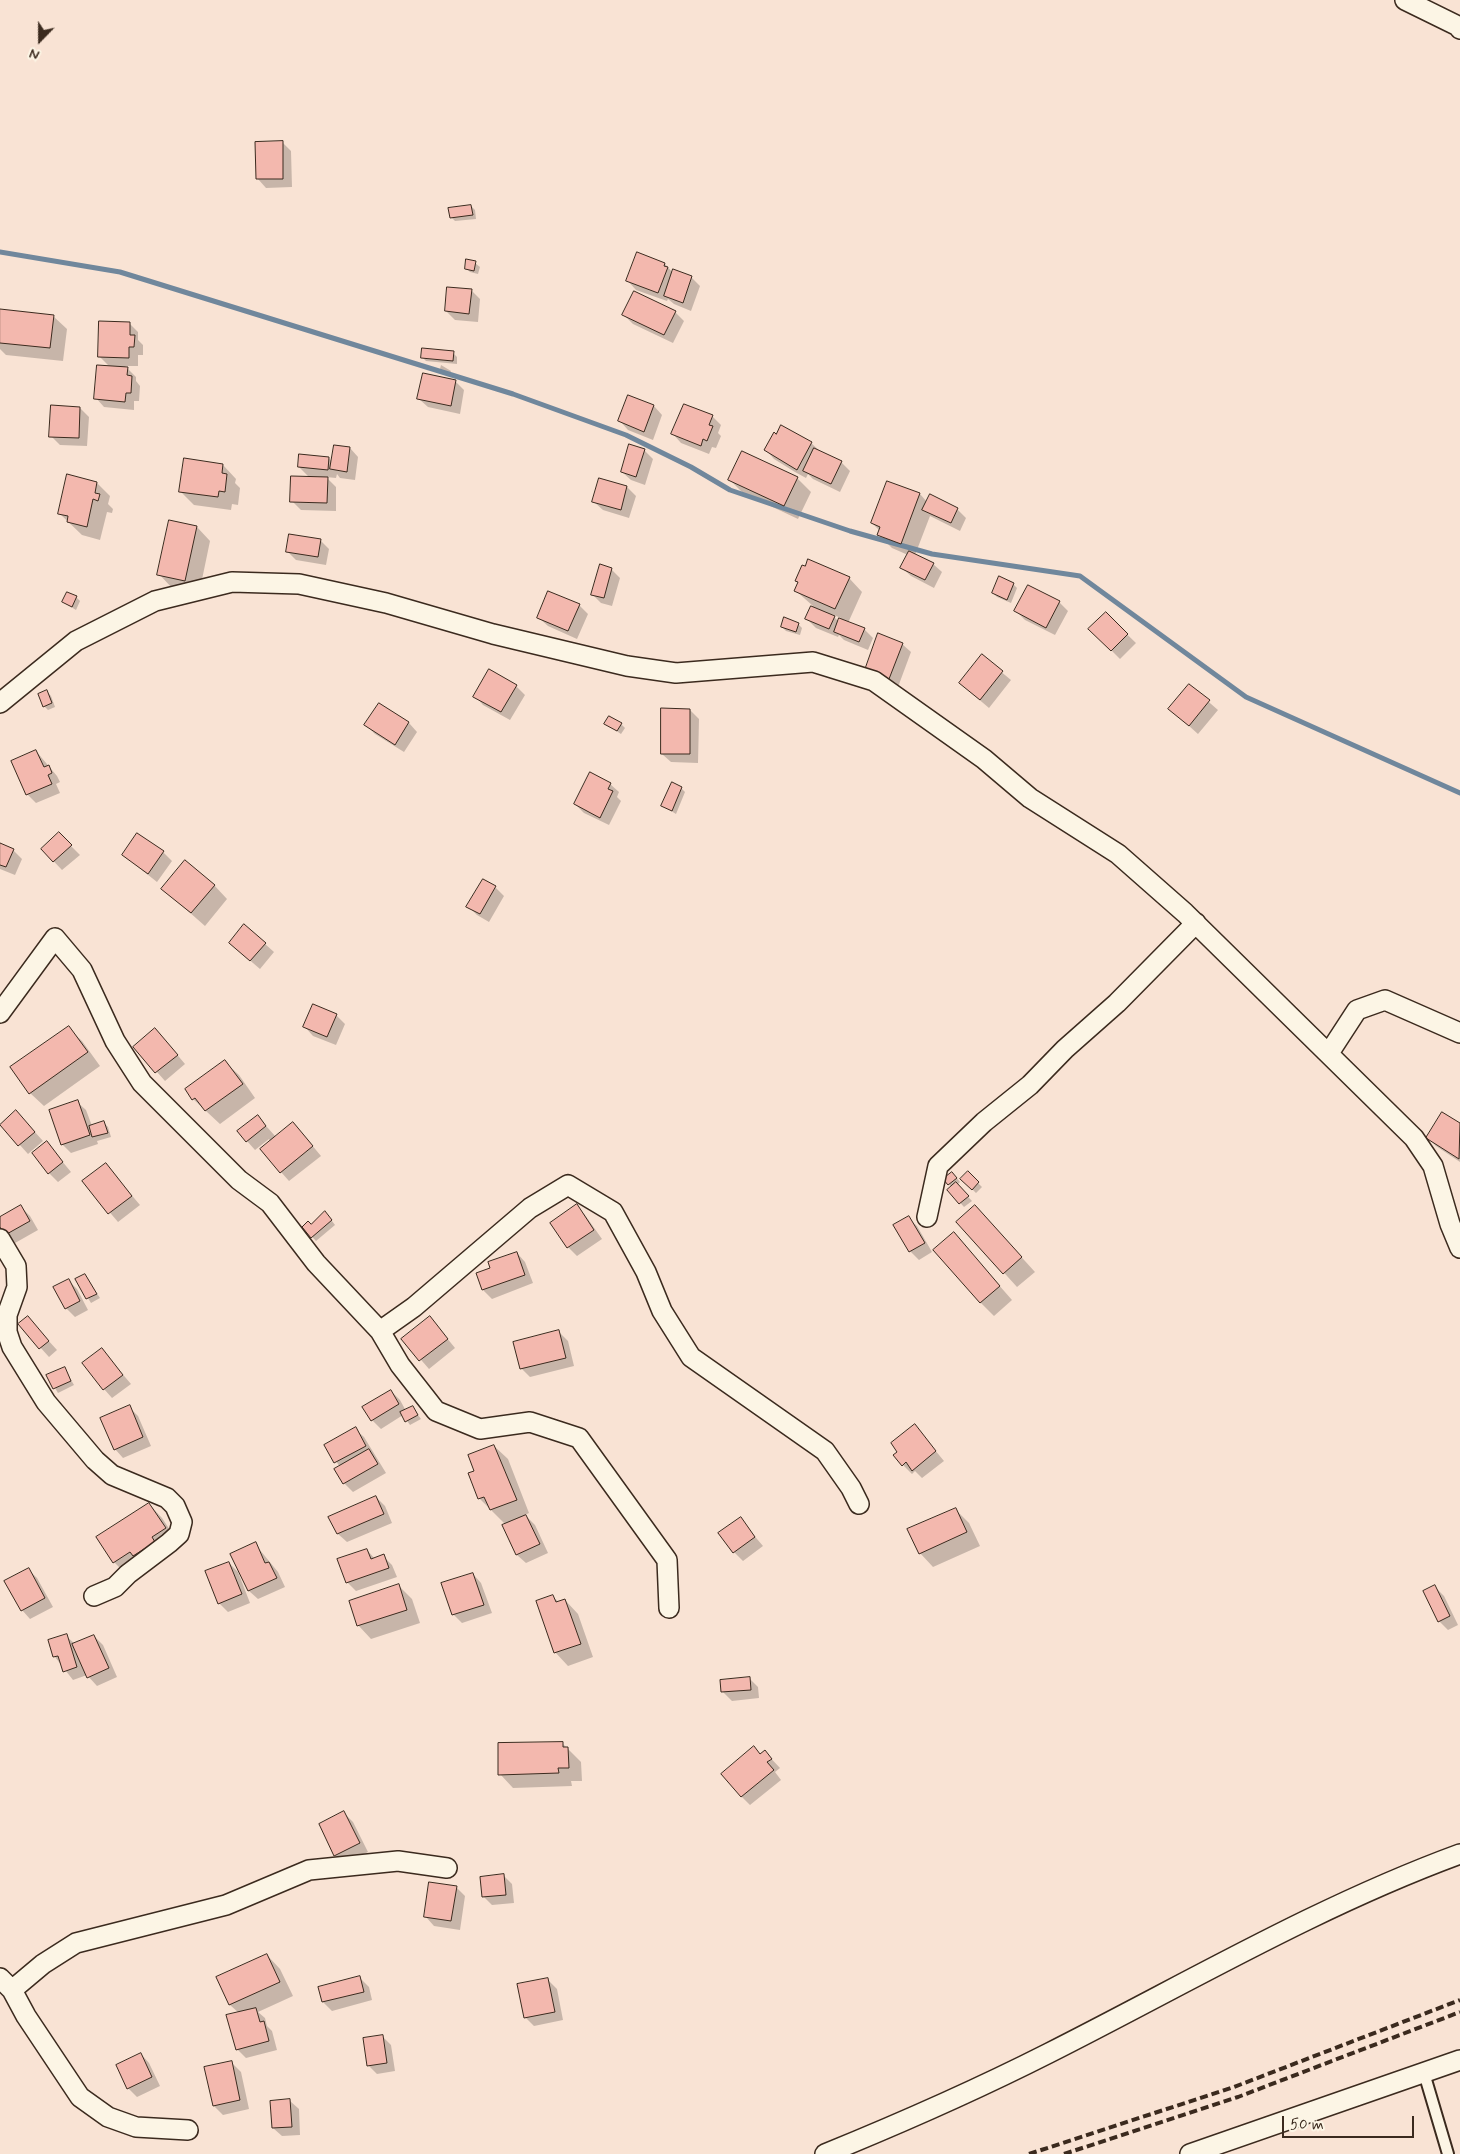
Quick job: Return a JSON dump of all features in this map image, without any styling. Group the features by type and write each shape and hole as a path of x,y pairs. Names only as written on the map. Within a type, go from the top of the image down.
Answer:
{"street":[{"path":"1405,0 1458,26 1460,29"},
{"path":"0,703 76,641 155,601 232,582 299,584 386,603 494,634 618,663 676,673 813,662 874,681 984,759 1030,798 1118,854 1196,923 1414,1138 1433,1166 1450,1224 1460,1248"},
{"path":"927,1217 938,1166 984,1122 1030,1085 1065,1049 1117,1003 1196,923"},
{"path":"0,1013 55,938 82,970 115,1041 142,1083 239,1180 270,1203 316,1263 380,1331 400,1366 436,1411 480,1429 530,1422 579,1438 667,1560 669,1608"},
{"path":"1329,1053 1357,1010 1385,1000 1460,1033"},
{"path":"380,1331 414,1307 530,1208 568,1185 613,1212 646,1272 662,1311 691,1357 825,1451 852,1488 859,1504"},
{"path":"0,1239 16,1266 17,1287 7,1314 7,1332 12,1347 46,1402 95,1460 112,1476 167,1498 175,1506 182,1522 179,1534 169,1543 128,1574 115,1587 94,1596"},
{"path":"825,2154 949,2101 1048,2054 1176,1986 1330,1910 1412,1872 1460,1854"},
{"path":"188,2130 136,2127 108,2117 80,2097 6,1984 76,1943 226,1905 309,1870 398,1861 447,1868"},
{"path":"1190,2154 1460,2060"}],"lane":[{"path":"1424,2073 1448,2154"}],"building":[{"path":"283,141 283,179 256,179 255,142"},
{"path":"471,205 473,215 450,218 448,208"},
{"path":"637,252 665,263 664,266 668,267 658,293 626,281"},
{"path":"466,259 476,261 474,271 465,269"},
{"path":"673,269 692,276 683,303 664,296"},
{"path":"447,287 472,289 469,314 445,311"},
{"path":"634,291 676,311 664,335 622,315"},
{"path":"0,309 54,315 50,348 0,343"},
{"path":"99,321 130,322 130,335 135,335 134,347 129,347 129,358 98,357"},
{"path":"422,348 454,351 453,361 421,358"},
{"path":"97,365 128,367 127,375 132,376 131,393 126,393 125,402 94,399"},
{"path":"423,373 456,380 451,406 417,399"},
{"path":"628,395 654,405 644,432 618,421"},
{"path":"684,404 713,415 709,425 713,426 707,441 703,439 701,446 671,434"},
{"path":"51,405 80,407 79,438 49,437"},
{"path":"781,425 812,442 797,470 764,450 774,432 776,434"},
{"path":"629,444 645,449 636,477 621,472"},
{"path":"334,445 350,447 347,472 330,469"},
{"path":"814,448 842,461 831,484 803,471"},
{"path":"742,451 798,477 784,506 728,480"},
{"path":"299,454 329,457 328,470 298,467"},
{"path":"184,458 223,464 222,473 227,474 225,492 219,491 218,497 179,492"},
{"path":"67,474 97,482 95,493 100,494 98,501 93,499 87,527 67,522 68,516 58,514"},
{"path":"291,476 328,477 327,503 290,502"},
{"path":"599,478 627,486 621,510 592,502"},
{"path":"887,481 920,493 901,544 877,535 880,527 871,523"},
{"path":"930,494 958,508 951,523 922,510"},
{"path":"169,520 197,526 185,581 157,575"},
{"path":"289,534 321,539 318,557 286,552"},
{"path":"909,551 934,563 925,580 900,568"},
{"path":"808,559 850,577 835,609 794,591 798,582 795,581 802,565 805,566"},
{"path":"600,564 612,568 604,598 591,595"},
{"path":"999,576 1014,583 1007,600 992,593"},
{"path":"1028,585 1060,601 1046,628 1014,611"},
{"path":"548,591 580,604 568,631 537,618"},
{"path":"67,592 77,596 72,607 62,602"},
{"path":"811,606 835,616 829,629 805,619"},
{"path":"1106,612 1128,634 1111,651 1088,629"},
{"path":"784,617 799,623 796,632 781,627"},
{"path":"839,618 865,628 859,642 834,632"},
{"path":"878,633 903,643 889,679 865,670"},
{"path":"982,654 1003,671 980,700 959,683"},
{"path":"489,669 517,685 501,712 473,697"},
{"path":"1189,684 1210,700 1189,726 1168,709"},
{"path":"47,690 52,703 43,707 38,694"},
{"path":"379,703 409,722 395,745 364,725"},
{"path":"661,708 690,709 690,754 661,754"},
{"path":"609,716 622,723 617,731 604,724"},
{"path":"36,750 44,767 49,765 52,773 48,775 52,784 26,795 11,761"},
{"path":"590,772 611,783 608,789 613,791 600,818 574,804"},
{"path":"672,782 682,787 672,811 661,806"},
{"path":"59,832 72,845 53,862 41,849"},
{"path":"137,833 164,851 148,874 122,855"},
{"path":"0,843 14,849 6,867 0,865"},
{"path":"185,860 215,885 191,913 161,889"},
{"path":"483,879 496,886 480,914 466,907"},
{"path":"244,924 266,943 250,961 229,943"},
{"path":"313,1004 337,1014 327,1037 303,1027"},
{"path":"69,1026 88,1052 29,1094 10,1067"},
{"path":"155,1028 178,1055 155,1073 133,1047"},
{"path":"225,1060 243,1084 205,1111 195,1098 192,1100 185,1089"},
{"path":"78,1100 90,1135 61,1145 49,1110"},
{"path":"16,1110 35,1132 18,1146 0,1125"},
{"path":"1442,1112 1460,1123 1459,1159 1426,1138"},
{"path":"258,1115 266,1126 246,1142 237,1131"},
{"path":"104,1121 108,1133 92,1137 89,1126"},
{"path":"293,1122 313,1146 280,1173 260,1149"},
{"path":"47,1141 63,1162 48,1174 32,1153"},
{"path":"106,1163 132,1196 108,1214 82,1181"},
{"path":"968,1171 979,1182 972,1190 960,1179"},
{"path":"952,1172 957,1178 948,1185 943,1179"},
{"path":"956,1182 969,1196 959,1204 947,1190"},
{"path":"577,1204 594,1230 567,1248 550,1223"},
{"path":"21,1205 30,1221 5,1235 0,1227 0,1217"},
{"path":"975,1205 1022,1257 1003,1274 956,1222"},
{"path":"325,1211 332,1220 311,1238 302,1227 308,1221 311,1224"},
{"path":"909,1216 925,1243 909,1252 893,1225"},
{"path":"954,1232 1000,1286 980,1303 933,1250"},
{"path":"517,1252 525,1275 482,1290 476,1273 490,1268 488,1262"},
{"path":"85,1274 97,1294 86,1299 75,1279"},
{"path":"69,1279 80,1301 65,1309 53,1287"},
{"path":"28,1316 49,1341 39,1349 18,1324"},
{"path":"430,1316 448,1339 419,1361 401,1339"},
{"path":"559,1330 566,1358 520,1369 513,1342"},
{"path":"102,1348 123,1375 103,1390 82,1363"},
{"path":"65,1367 71,1381 53,1389 46,1375"},
{"path":"391,1390 399,1404 371,1421 362,1407"},
{"path":"130,1405 143,1437 114,1450 100,1418"},
{"path":"413,1406 418,1415 405,1422 400,1412"},
{"path":"915,1424 936,1451 912,1471 906,1462 902,1466 893,1455 897,1452 891,1443"},
{"path":"356,1427 366,1446 334,1463 324,1445"},
{"path":"494,1445 517,1500 490,1510 484,1497 478,1499 468,1473 474,1471 468,1455"},
{"path":"369,1449 378,1464 343,1484 334,1469"},
{"path":"376,1496 384,1514 337,1534 328,1517"},
{"path":"149,1503 166,1528 152,1537 155,1542 133,1556 130,1552 113,1563 96,1537"},
{"path":"956,1508 967,1532 919,1554 907,1529"},
{"path":"526,1515 540,1544 516,1555 502,1525"},
{"path":"741,1517 755,1537 733,1553 718,1533"},
{"path":"256,1542 265,1563 269,1562 277,1578 248,1591 230,1554"},
{"path":"367,1549 371,1559 384,1554 389,1568 346,1583 337,1559"},
{"path":"229,1562 242,1594 218,1604 205,1571"},
{"path":"29,1568 45,1598 21,1611 4,1581"},
{"path":"473,1573 484,1605 452,1615 441,1583"},
{"path":"399,1584 407,1610 357,1626 349,1601"},
{"path":"1435,1585 1450,1616 1438,1622 1423,1591"},
{"path":"553,1595 556,1602 565,1599 581,1644 554,1653 536,1601"},
{"path":"67,1634 77,1667 63,1672 58,1656 53,1657 48,1640"},
{"path":"94,1635 109,1668 87,1678 72,1644"},
{"path":"750,1677 751,1690 721,1692 720,1680"},
{"path":"563,1742 563,1747 568,1747 569,1768 558,1768 559,1773 498,1775 498,1743"},
{"path":"754,1746 760,1754 765,1750 772,1759 767,1762 774,1770 741,1797 721,1774"},
{"path":"344,1811 360,1843 334,1856 319,1824"},
{"path":"504,1874 506,1895 482,1897 480,1877"},
{"path":"429,1882 457,1886 451,1921 424,1917"},
{"path":"267,1954 280,1982 229,2005 216,1977"},
{"path":"360,1976 364,1992 322,2002 318,1987"},
{"path":"548,1978 555,2012 524,2018 517,1984"},
{"path":"256,2008 260,2022 264,2021 269,2041 236,2050 226,2015"},
{"path":"383,2035 387,2063 367,2066 363,2038"},
{"path":"141,2053 152,2077 127,2089 116,2065"},
{"path":"232,2061 240,2100 213,2106 204,2067"},
{"path":"290,2099 292,2127 272,2128 270,2101"}],"waterway":[{"path":"0,252 120,272 513,394 626,435 691,467 730,490 850,531 932,554 1080,576 1246,697 1460,793"}],"railway":[{"path":"1029,2154 1234,2087 1460,2000"},
{"path":"1064,2154 1238,2097 1460,2012"}]}
